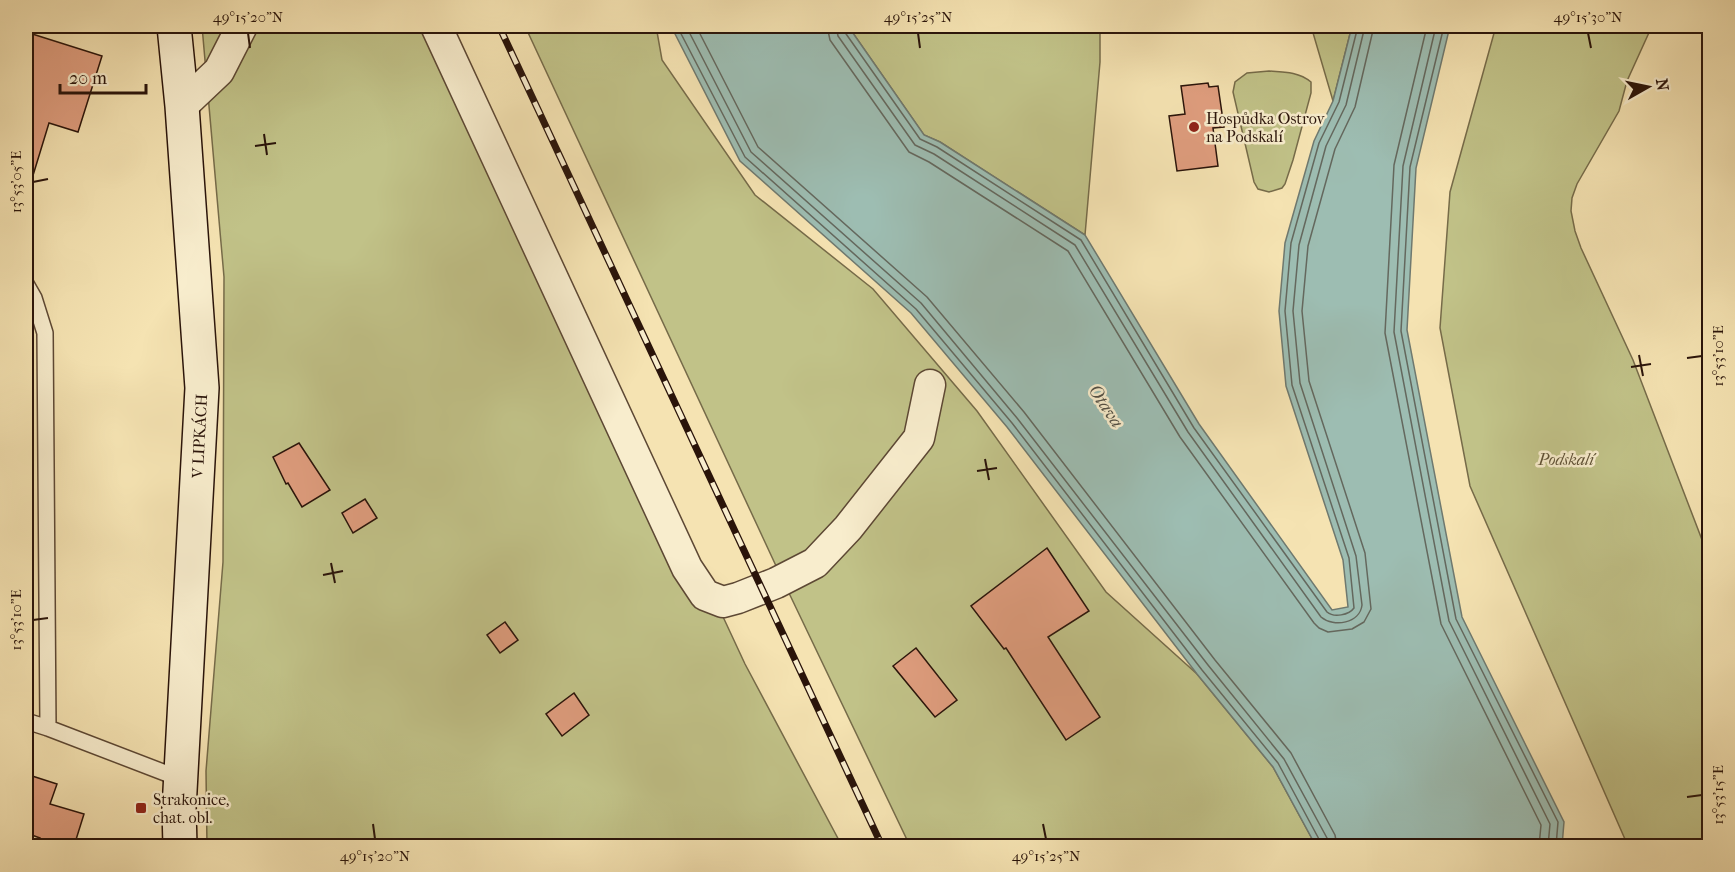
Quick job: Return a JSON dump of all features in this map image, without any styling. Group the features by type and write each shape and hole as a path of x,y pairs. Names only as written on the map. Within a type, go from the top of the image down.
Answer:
{"street":[{"name":"V LIPKÁCH","path":"174,26 182,105 202,388 181,779 180,846"},
{"path":"182,105 219,71 242,26"},
{"path":"436,26 687,568 705,596 723,602 738,598 776,583 815,563 849,528 919,438 930,384"}],"lane":[{"path":"26,284 34,298 45,333 48,728"},
{"path":"26,721 181,779"}],"green space":[{"path":"202,26 448,26 745,664 842,846 207,846 206,771 223,562 224,277"},
{"path":"525,26 656,26 662,60 755,195 873,289 977,411 1106,592 1197,674 1273,767 1316,846 910,846 777,568"},
{"path":"848,26 1100,26 1100,62 1085,235 940,142 924,135"},
{"path":"1311,26 1352,26 1333,101"},
{"name":"Podskalí","path":"1496,26 1652,26 1627,81 1619,111 1577,184 1572,198 1571,211 1581,248 1633,360 1709,558 1709,846 1628,846 1470,486 1440,328 1450,192"},
{"path":"1269,71 1302,76 1311,82 1311,93 1285,184 1282,188 1269,192 1258,189 1254,182 1233,92 1235,82 1247,73"}],"water":[{"name":"Otava","path":"671,26 848,26 924,135 940,142 1085,235 1199,424 1332,610 1348,607 1343,560 1286,386 1279,311 1285,243 1314,141 1333,101 1352,26 1450,26 1416,168 1407,330 1462,617 1564,822 1562,846 1316,846 1273,767 1197,674 1007,427 911,313 740,161"}],"building":[{"path":"26,32 102,56 78,132 49,123 31,182 26,182"},
{"name":"Hospůdka Ostrov na Podskalí","path":"1208,83 1209,87 1218,86 1224,127 1213,128 1218,166 1177,171 1169,116 1185,114 1181,86"},
{"path":"299,443 330,490 302,507 288,483 286,484 273,457"},
{"path":"365,499 377,518 353,533 342,513"},
{"path":"1047,548 1089,611 1048,637 1100,717 1066,740 1006,648 1004,649 971,606"},
{"path":"505,622 518,640 500,653 487,635"},
{"path":"916,648 957,700 935,717 893,666"},
{"path":"574,693 589,715 562,736 546,714"},
{"path":"26,774 57,784 50,804 84,814 74,846 37,846 40,838 26,833"}],"railway":[{"path":"499,26 882,846"}],"place":[{"name":"Hospůdka Ostrov na Podskalí","path":"1194,127"},
{"name":"Strakonice, chat. obl.","path":"141,808"}]}
